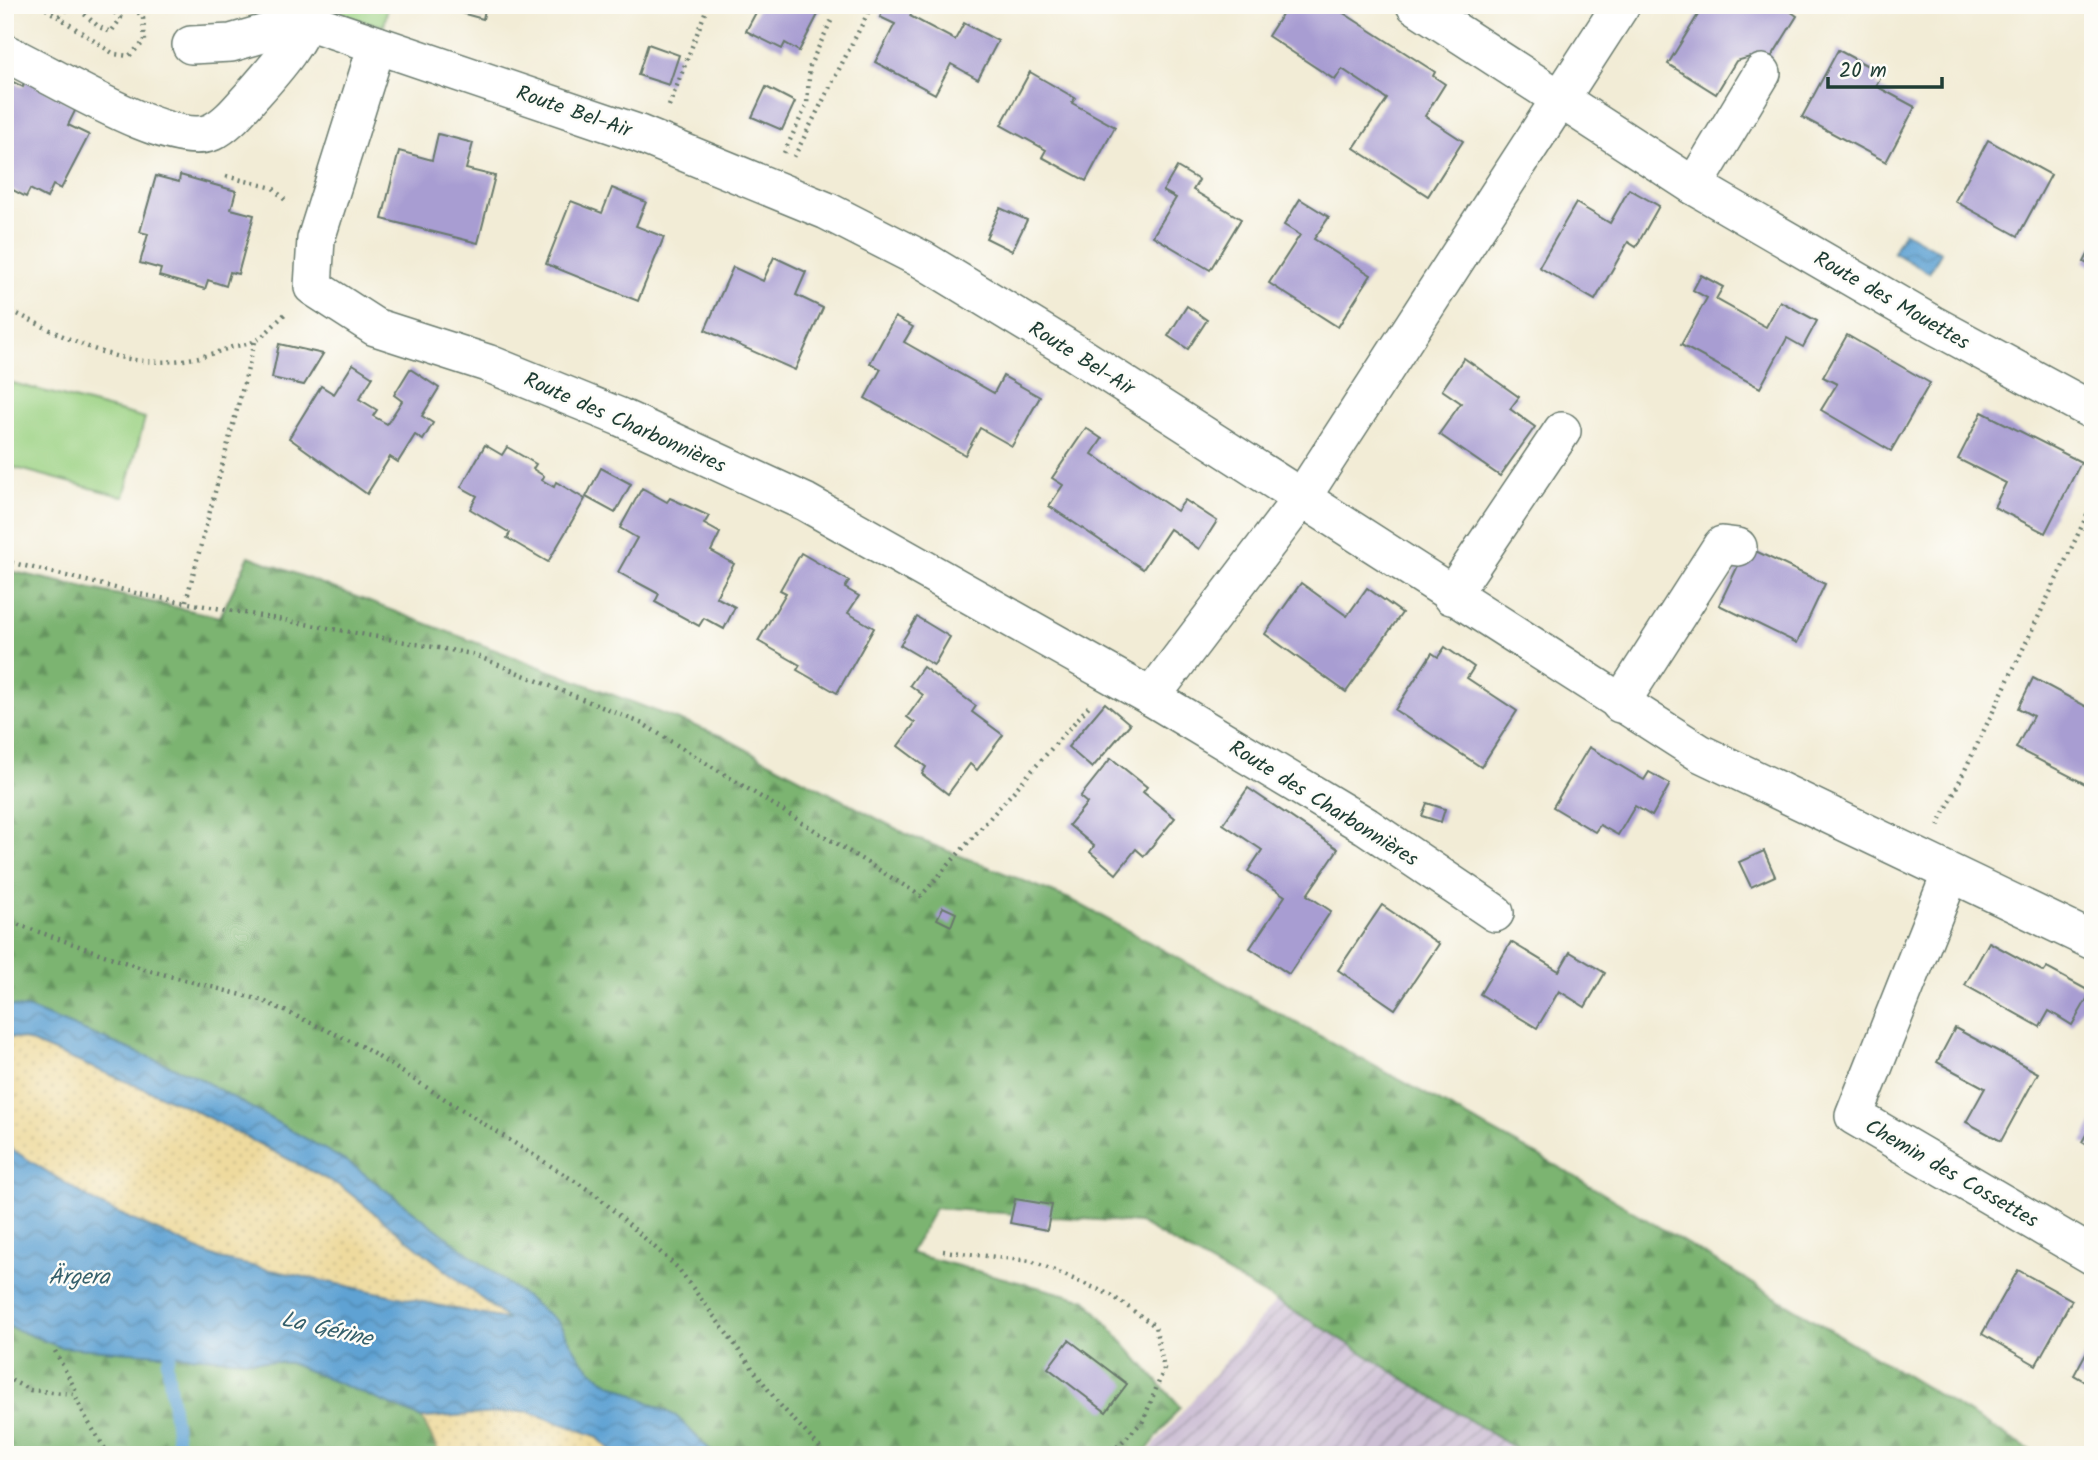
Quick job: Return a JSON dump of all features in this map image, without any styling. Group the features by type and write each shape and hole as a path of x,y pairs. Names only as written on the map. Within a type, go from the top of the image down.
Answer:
{"street":[{"name":"Route des Mouettes","path":"1415,5 1694,186 1932,324 2093,411"},
{"path":"1151,697 1301,499 1621,5"},
{"name":"Route Bel-Air","path":"310,13 377,45 637,133 781,172 1071,349 1301,499"},
{"path":"191,45 230,43 310,13"},
{"path":"5,53 143,123 184,136 209,133 225,124 283,62 298,41 310,13"},
{"path":"313,287 316,239 377,45"},
{"path":"1694,186 1762,73"},
{"name":"Route des Charbonnières","path":"313,287 375,327 512,373 620,417 805,502 1151,697 1366,826 1495,913"},
{"path":"1451,596 1562,431"},
{"path":"1301,499 1700,753 2093,941"},
{"path":"1620,704 1722,545 1738,547"},
{"name":"Chemin des Cossettes","path":"1936,868 1854,1116 2093,1256"}],"path":[{"path":"40,5 114,54 129,56 145,41 143,18 132,5"},
{"path":"59,16 72,5 99,27 111,32 121,18 106,5"},
{"path":"664,120 708,5"},
{"path":"781,172 872,5"},
{"path":"781,172 807,104 810,65 833,17"},
{"path":"226,176 272,188 291,206 316,239"},
{"path":"5,308 88,347 127,360 167,364 197,360 255,341 313,287"},
{"path":"186,601 255,341"},
{"path":"1936,868 2093,503"},
{"path":"5,561 144,594 472,654 643,724 921,897 1115,676"},
{"path":"5,920 147,970 261,1000 361,1046 595,1194 678,1268 779,1404 827,1455"},
{"path":"943,1251 1031,1261 1111,1295 1155,1326 1164,1369 1143,1421 1110,1455"},
{"path":"55,1351 75,1389 74,1394 86,1420 109,1455"},
{"path":"5,1377 30,1390 74,1394"}],"shaded area":[{"path":"1281,1295 1587,1455 1146,1455"}],"green space":[{"path":"338,5 388,5 384,26 353,19 339,10"},
{"path":"5,381 145,418 124,497 5,465"},
{"path":"249,556 721,736 910,836 1072,900 1564,1170 2038,1455 1525,1455 1330,1332 1139,1223 935,1208 910,1253 1086,1300 1180,1407 1143,1455 715,1455 676,1416 602,1379 582,1361 558,1322 354,1166 193,1075 30,1009 5,1005 5,570 220,617"},
{"path":"5,1325 60,1347 290,1363 422,1418 440,1455 5,1455"}],"sand":[{"path":"5,1036 23,1039 186,1106 342,1187 510,1321 219,1259 100,1205 5,1145"},
{"path":"527,1411 596,1436 616,1455 440,1455 422,1418"}],"water":[{"path":"1904,231 1941,252 1929,273 1893,252"},
{"name":"Ärgera","path":"5,1005 30,1009 193,1075 354,1166 558,1322 582,1361 602,1379 676,1416 715,1455 616,1455 596,1436 527,1411 422,1418 290,1363 60,1347 5,1325 5,1145 100,1205 219,1259 508,1320 342,1187 186,1106 23,1039 5,1036"}],"building":[{"path":"432,5 486,5 483,19"},
{"path":"760,5 823,5 799,51 785,43 782,49 746,31"},
{"path":"886,5 914,7 910,16 955,40 964,23 998,41 978,79 951,64 935,94 875,62 895,24 880,17"},
{"path":"1288,5 1331,5 1435,72 1433,76 1445,84 1425,116 1463,141 1428,196 1354,148 1387,99 1342,69 1335,80 1268,36"},
{"path":"1704,5 1781,5 1797,16 1766,66 1750,57 1736,61 1716,94 1668,64"},
{"path":"648,44 679,55 669,85 638,75"},
{"path":"1838,50 1883,74 1876,86 1915,107 1886,162 1802,117"},
{"path":"1030,72 1075,98 1072,103 1115,127 1086,181 1042,157 1046,150 1001,125"},
{"path":"5,78 23,87 26,80 77,107 68,125 89,135 61,189 53,185 47,198 30,189 26,197 5,186"},
{"path":"766,87 795,102 782,130 752,117"},
{"path":"438,134 473,143 466,169 495,176 478,243 382,219 399,151 432,160"},
{"path":"1988,140 2051,175 2018,236 1955,201"},
{"path":"1177,167 1199,180 1193,190 1241,219 1210,270 1153,236 1176,198 1163,191"},
{"path":"180,175 236,191 231,209 254,215 238,274 230,272 226,286 208,280 205,289 159,276 161,269 140,263 148,234 140,232 156,176 179,182"},
{"path":"612,188 646,202 636,226 664,237 638,301 546,264 571,201 602,213"},
{"path":"1629,189 1659,206 1636,247 1628,242 1595,300 1539,267 1576,203 1610,223"},
{"path":"1300,199 1329,217 1314,239 1371,275 1338,327 1269,283 1300,235 1284,225"},
{"path":"1000,208 1027,220 1012,251 986,238"},
{"path":"2093,245 2093,267 2084,262"},
{"path":"774,257 806,272 796,295 823,308 795,370 705,330 733,267 763,281"},
{"path":"1701,275 1723,287 1716,299 1766,327 1780,301 1817,321 1803,347 1787,338 1760,388 1681,345 1707,298 1693,290"},
{"path":"1187,306 1207,320 1188,349 1168,336"},
{"path":"895,317 913,327 904,342 994,393 1003,376 1040,397 1012,446 980,428 965,455 865,398 881,369 870,363"},
{"path":"1847,335 1930,383 1891,451 1821,410 1837,384 1823,377"},
{"path":"279,344 323,354 304,385 272,378"},
{"path":"1464,358 1519,397 1510,409 1535,427 1500,476 1439,434 1461,403 1442,390"},
{"path":"353,364 373,377 359,399 377,410 373,416 387,424 402,401 394,395 410,369 439,388 422,416 433,423 423,440 415,435 398,462 390,457 367,494 289,438 321,386 334,394"},
{"path":"1982,412 2081,462 2045,533 1994,507 2006,483 1958,459"},
{"path":"1086,428 1102,439 1092,454 1177,511 1185,500 1217,521 1199,549 1170,529 1143,569 1049,506 1063,485 1052,478"},
{"path":"485,445 502,455 507,447 536,464 533,469 544,476 542,480 554,487 556,482 585,499 548,562 507,538 510,533 470,509 477,496 461,487"},
{"path":"601,468 631,484 615,513 586,497"},
{"path":"642,488 667,502 670,498 709,516 704,524 720,533 711,551 734,564 716,597 735,607 724,629 704,618 699,626 655,602 659,594 618,572 637,538 620,528"},
{"path":"1747,547 1825,584 1797,643 1719,605"},
{"path":"801,553 849,581 845,588 859,596 848,613 874,628 837,693 797,670 800,665 758,641 786,593 780,590"},
{"path":"1301,583 1347,616 1367,588 1402,613 1346,692 1265,634"},
{"path":"917,617 950,637 934,665 900,645"},
{"path":"1445,647 1474,667 1467,678 1517,711 1481,767 1395,710 1432,653 1438,657"},
{"path":"923,667 976,706 972,712 1003,735 977,770 970,764 948,794 922,774 926,767 898,746 915,723 907,717 923,695 910,685"},
{"path":"2033,678 2093,710 2093,773 2087,785 2016,748 2033,716 2018,708"},
{"path":"1105,703 1130,724 1092,768 1068,747"},
{"path":"1589,747 1644,780 1649,772 1670,784 1652,816 1635,806 1618,835 1600,825 1595,832 1553,807"},
{"path":"1111,758 1147,787 1143,792 1175,818 1144,856 1136,849 1116,874 1090,852 1094,846 1069,825 1087,803 1080,797"},
{"path":"1248,788 1338,849 1307,895 1331,911 1289,974 1250,948 1285,896 1248,871 1262,850 1223,824"},
{"path":"1427,803 1445,809 1441,822 1422,816"},
{"path":"1764,851 1775,876 1751,887 1739,862"},
{"path":"1382,905 1439,944 1395,1009 1338,970"},
{"path":"943,907 956,913 951,926 937,919"},
{"path":"1511,942 1559,971 1570,952 1605,973 1585,1007 1559,991 1537,1028 1480,994"},
{"path":"1989,942 2044,972 2047,968 2091,992 2072,1025 2049,1011 2040,1027 1965,985"},
{"path":"1955,1028 2038,1073 2001,1141 1966,1122 1985,1088 1937,1062"},
{"path":"2093,1122 2093,1149 2082,1142"},
{"path":"1015,1199 1052,1205 1047,1230 1010,1223"},
{"path":"2018,1270 2072,1300 2036,1365 1982,1334"},
{"path":"1069,1340 1127,1384 1106,1412 1048,1368"},
{"path":"2093,1340 2093,1386 2074,1375"}],"waterway":[{"path":"175,1342 167,1362 179,1455"}],"water label":[{"name":"La Gérine","path":"327,1328"}]}
